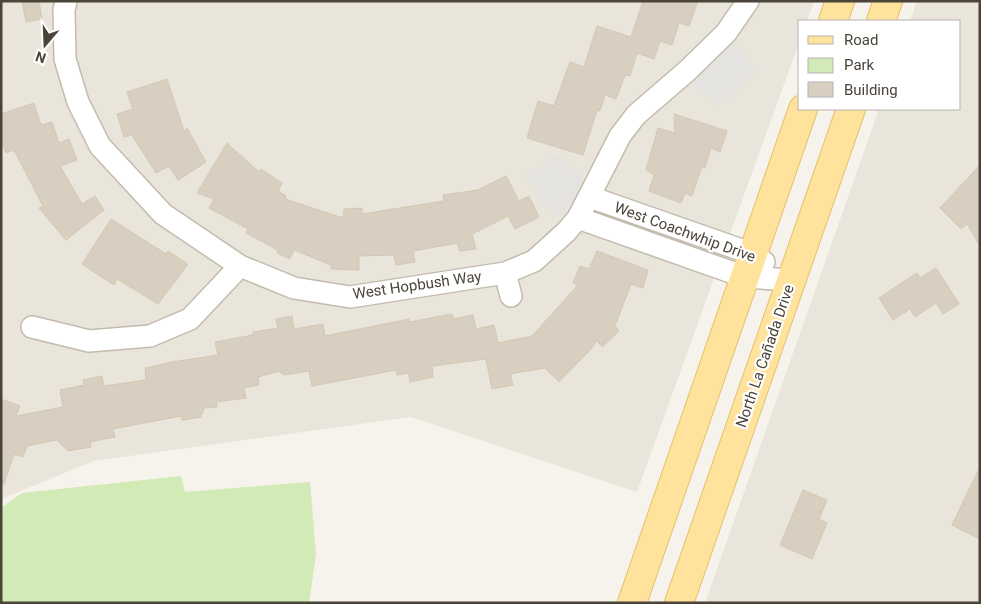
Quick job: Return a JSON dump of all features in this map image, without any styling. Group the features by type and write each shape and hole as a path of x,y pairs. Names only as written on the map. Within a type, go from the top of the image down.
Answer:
{"main road":[{"path":"833,20 840,1"},
{"path":"882,20 888,1"},
{"path":"632,603 803,110"},
{"name":"North La Cañada Drive","path":"679,603 851,110"}],"street":[{"name":"West Hopbush Way","path":"66,1 64,10 65,59 78,102 100,146 163,214 240,266 294,288 350,297 505,273 534,261 578,218 620,136 636,115 687,71 726,33 748,1"},
{"name":"West Coachwhip Drive","path":"590,197 749,265"},
{"name":"West Coachwhip Drive","path":"578,218 749,265 792,280"},
{"path":"32,327 89,341 150,336 190,319 240,266"},
{"path":"505,273 511,296"}],"shaded area":[{"path":"1,1 814,1 807,20 798,20 798,46 637,492 411,417 94,461 1,499"},
{"path":"917,1 980,1 980,603 705,603 879,110 961,110 961,20 910,20"},
{"path":"730,40 758,71 717,106 687,79"},
{"path":"556,154 587,184 558,217 524,178"}],"green space":[{"path":"181,476 185,492 310,482 316,554 309,603 1,603 1,508 22,493"}],"building":[{"path":"22,1 39,1 42,19 26,22"},
{"path":"643,1 698,1 689,26 679,23 672,45 660,41 654,59 637,53 630,76 625,75 616,99 605,95 600,111 597,110 583,155 527,138 538,101 554,106 570,62 584,67 597,26 631,37"},
{"path":"167,79 184,131 187,128 206,162 178,180 169,166 156,173 132,135 124,137 117,114 133,109 127,92"},
{"path":"34,103 41,125 52,122 59,143 69,139 77,160 60,166 82,204 95,196 104,210 66,240 39,208 43,206 14,150 6,153 1,140 1,114"},
{"path":"674,114 727,131 720,152 711,148 705,168 702,166 692,196 685,193 681,203 649,191 654,175 646,170 658,128 675,133"},
{"path":"227,143 259,172 261,169 282,183 278,191 286,196 285,199 343,218 344,209 362,208 362,214 444,201 443,195 478,190 506,176 519,201 529,196 539,217 515,229 508,216 472,234 476,249 460,251 457,243 413,251 415,262 396,265 394,255 359,256 359,270 331,269 331,265 294,250 290,259 277,253 278,250 246,233 248,229 209,208 214,199 197,193"},
{"path":"980,165 980,246 967,224 961,229 940,208"},
{"path":"111,219 166,254 168,251 188,264 158,304 117,279 114,285 82,264"},
{"path":"597,251 648,270 643,288 631,284 615,326 619,331 602,347 597,341 559,382 545,368 510,374 513,385 492,389 486,359 432,366 433,377 410,382 409,373 397,375 396,370 312,386 309,371 284,375 279,371 258,377 259,385 244,388 246,398 216,402 217,407 204,408 201,417 182,420 181,416 113,429 115,437 90,442 91,447 68,451 57,440 27,446 23,457 14,454 4,484 1,483 1,399 20,406 16,416 63,407 60,390 84,385 83,380 102,376 104,386 146,380 145,368 218,355 215,342 253,335 253,332 278,328 276,319 292,316 294,329 323,324 325,336 409,319 409,322 452,314 454,319 473,315 476,329 494,325 498,343 532,336 578,285 573,283 580,266 589,269"},
{"path":"936,268 959,304 943,314 936,303 915,317 910,309 893,320 879,298 917,273 920,278"},
{"path":"980,467 980,539 952,525"},
{"path":"803,490 827,500 819,519 827,523 812,559 780,545"}]}
